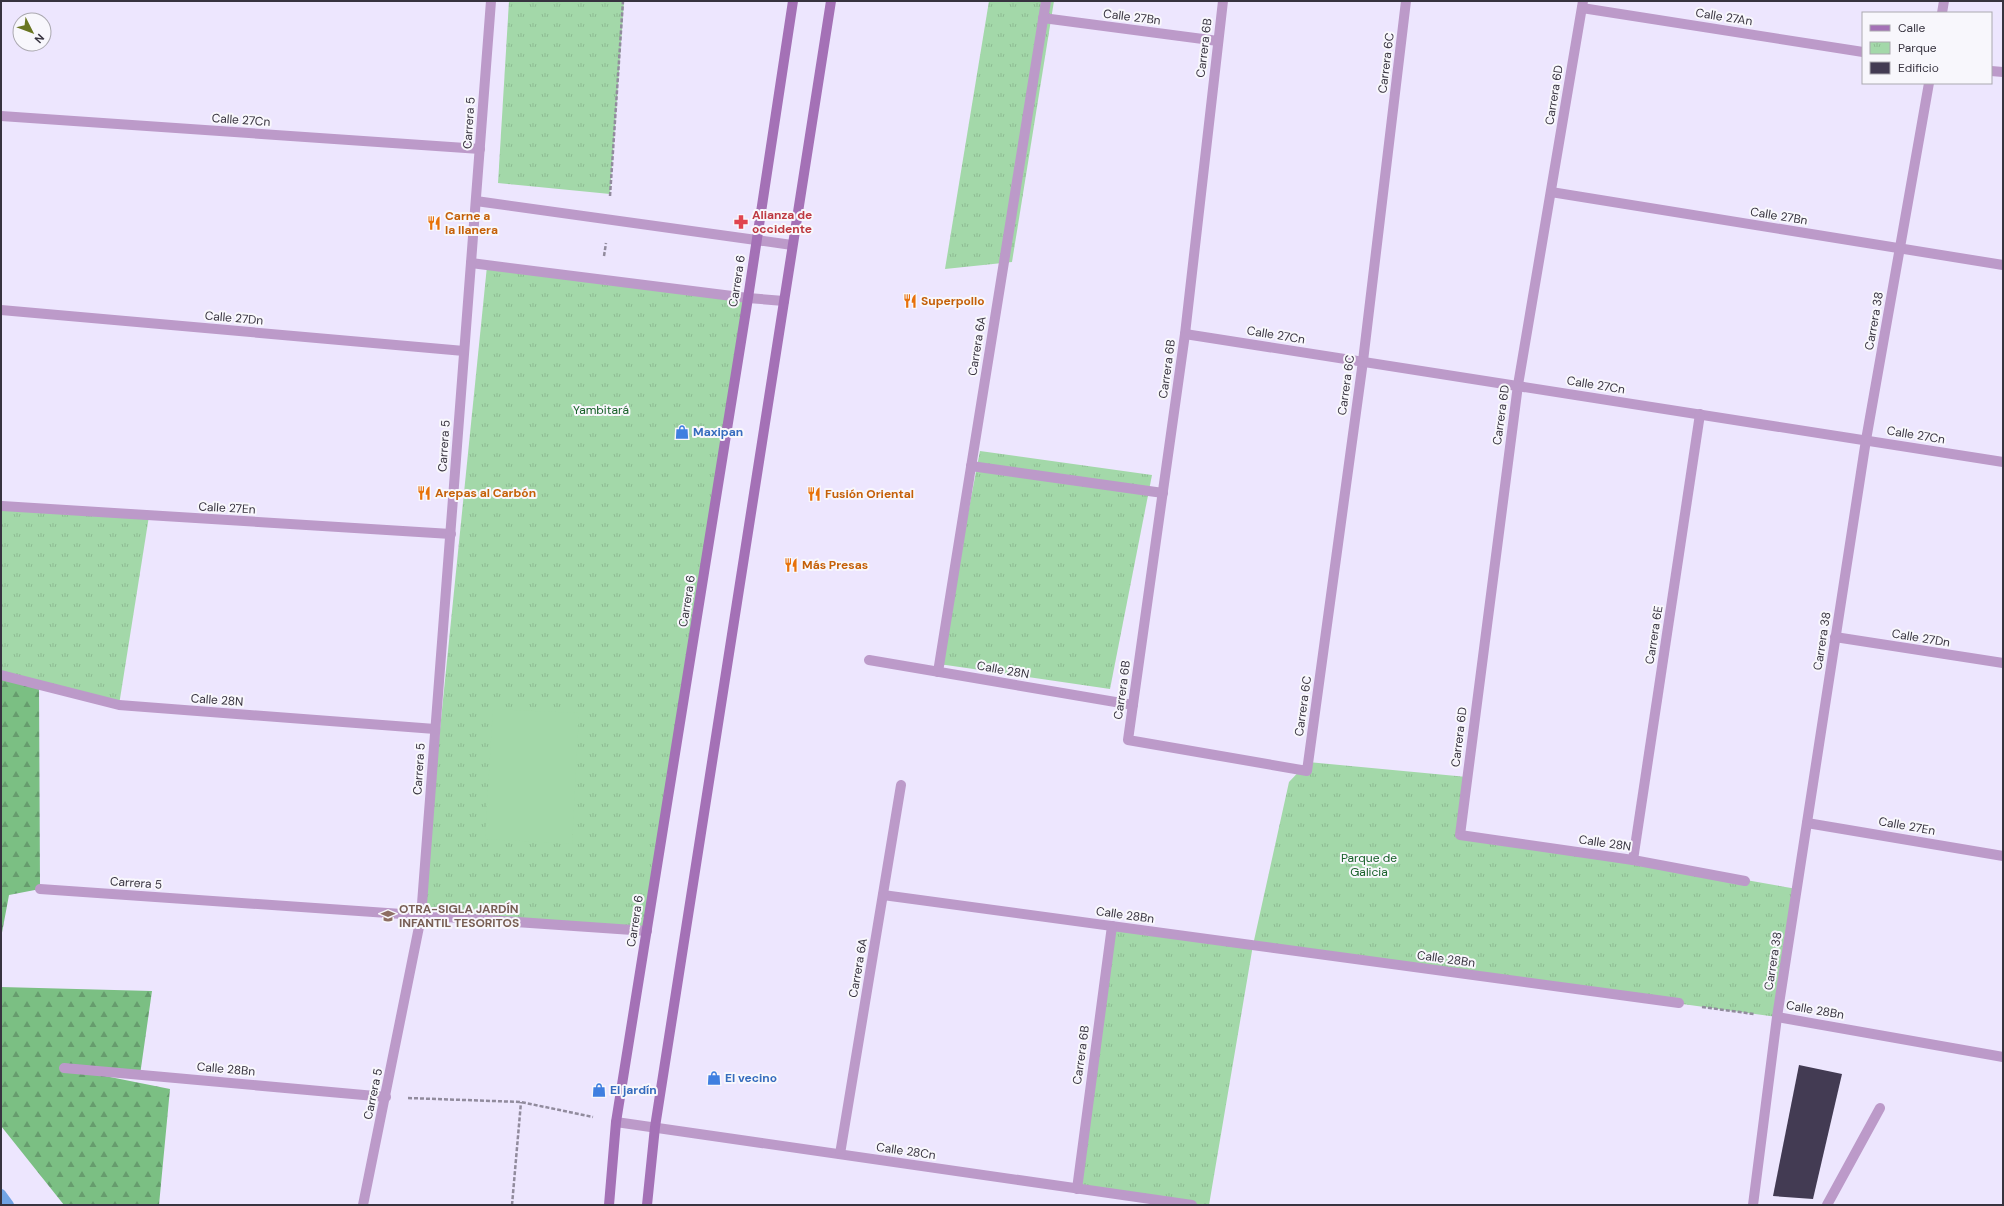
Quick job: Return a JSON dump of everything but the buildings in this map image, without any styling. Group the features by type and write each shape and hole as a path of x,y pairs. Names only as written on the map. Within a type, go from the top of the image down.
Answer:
{"main road":[{"name":"Carrera 6","path":"609,1205 616,1122 757,241 793,1"},
{"path":"647,1205 655,1127 831,1"}],"street":[{"name":"Carrera 5","path":"363,1205 386,1097 421,916 491,1"},
{"name":"Carrera 6A","path":"938,672 1046,1"},
{"name":"Carrera 6B","path":"1128,740 1186,334 1223,1"},
{"name":"Carrera 6C","path":"1128,740 1307,771 1362,361 1406,1"},
{"path":"1942,12 1944,1"},
{"name":"Calle 27An","path":"1582,5 1862,52"},
{"name":"Carrera 6D","path":"1460,836 1518,385 1582,5"},
{"name":"Calle 27Bn","path":"1043,18 1218,41"},
{"path":"1992,71 2003,72"},
{"name":"Carrera 38","path":"1753,1205 1777,1017 1835,637 1866,440 1929,84"},
{"name":"Calle 27Cn","path":"1,116 480,149"},
{"name":"Calle 27Bn","path":"1551,192 2003,265"},
{"path":"476,201 792,245"},
{"path":"471,263 748,298 784,301"},
{"name":"Calle 27Dn","path":"1,310 464,351"},
{"name":"Calle 27Cn","path":"1186,334 2003,462"},
{"name":"Carrera 6E","path":"1633,860 1700,414"},
{"path":"971,466 1163,493"},
{"name":"Calle 27En","path":"2,506 451,534"},
{"name":"Calle 27Dn","path":"1835,637 2003,664"},
{"name":"Calle 28N","path":"870,660 1133,705"},
{"name":"Calle 28N","path":"1,675 119,705 435,729"},
{"name":"Carrera 6A","path":"840,1154 901,786"},
{"name":"Calle 27En","path":"1807,823 2003,856"},
{"name":"Calle 28N","path":"1460,836 1633,860 1745,880"},
{"name":"Carrera 5","path":"40,889 647,931"},
{"name":"Calle 28Bn","path":"884,895 1679,1004"},
{"name":"Carrera 6B","path":"1076,1188 1112,926"},
{"name":"Calle 28Bn","path":"1777,1017 2003,1057"},
{"name":"Calle 28Bn","path":"64,1068 386,1097"},
{"path":"1827,1205 1880,1108"},
{"name":"Calle 28Cn","path":"616,1122 1192,1205"}],"path":[{"path":"610,194 623,1"},
{"name":"Calle 28Bn","path":"1679,1004 1777,1017"},
{"path":"386,1097 521,1102 616,1122"},
{"path":"512,1205 521,1102"}],"green space":[{"path":"509,1 624,1 610,194 498,183"},
{"path":"989,1 1054,1 1012,262 945,269"},
{"name":"Yambitará","path":"487,266 748,298 647,931 421,917"},
{"path":"980,451 1152,475 1110,689 939,664"},
{"path":"2,506 149,516 119,705 1,676"},
{"path":"1,675 39,685 40,889 9,895 1,938"},
{"path":"493,709 579,713 572,844 485,839"},
{"name":"Parque de Galicia","path":"1308,762 1467,777 1460,835 1633,860 1797,889 1777,1017 1253,945 1289,782"},
{"path":"1112,926 1253,945 1209,1205 1192,1205 1077,1189"},
{"path":"1,987 152,991 140,1075 70,1069 170,1089 159,1205 64,1205 1,1126"}],"waterway":[{"path":"1,1194 9,1205"}],"place":[{"name":"Alianza de occidente","path":"741,222"},
{"name":"Carne a la llanera","path":"434,223"},
{"name":"Superpollo","path":"910,301"},
{"name":"Maxipan","path":"682,432"},
{"name":"Arepas al Carbón","path":"424,493"},
{"name":"Fusión Oriental","path":"814,494"},
{"name":"Más Presas","path":"791,565"},
{"name":"OTRA-SIGLA JARDÍN INFANTIL TESORITOS","path":"388,916"},
{"name":"El vecino","path":"714,1078"},
{"name":"El jardín","path":"599,1090"}]}
